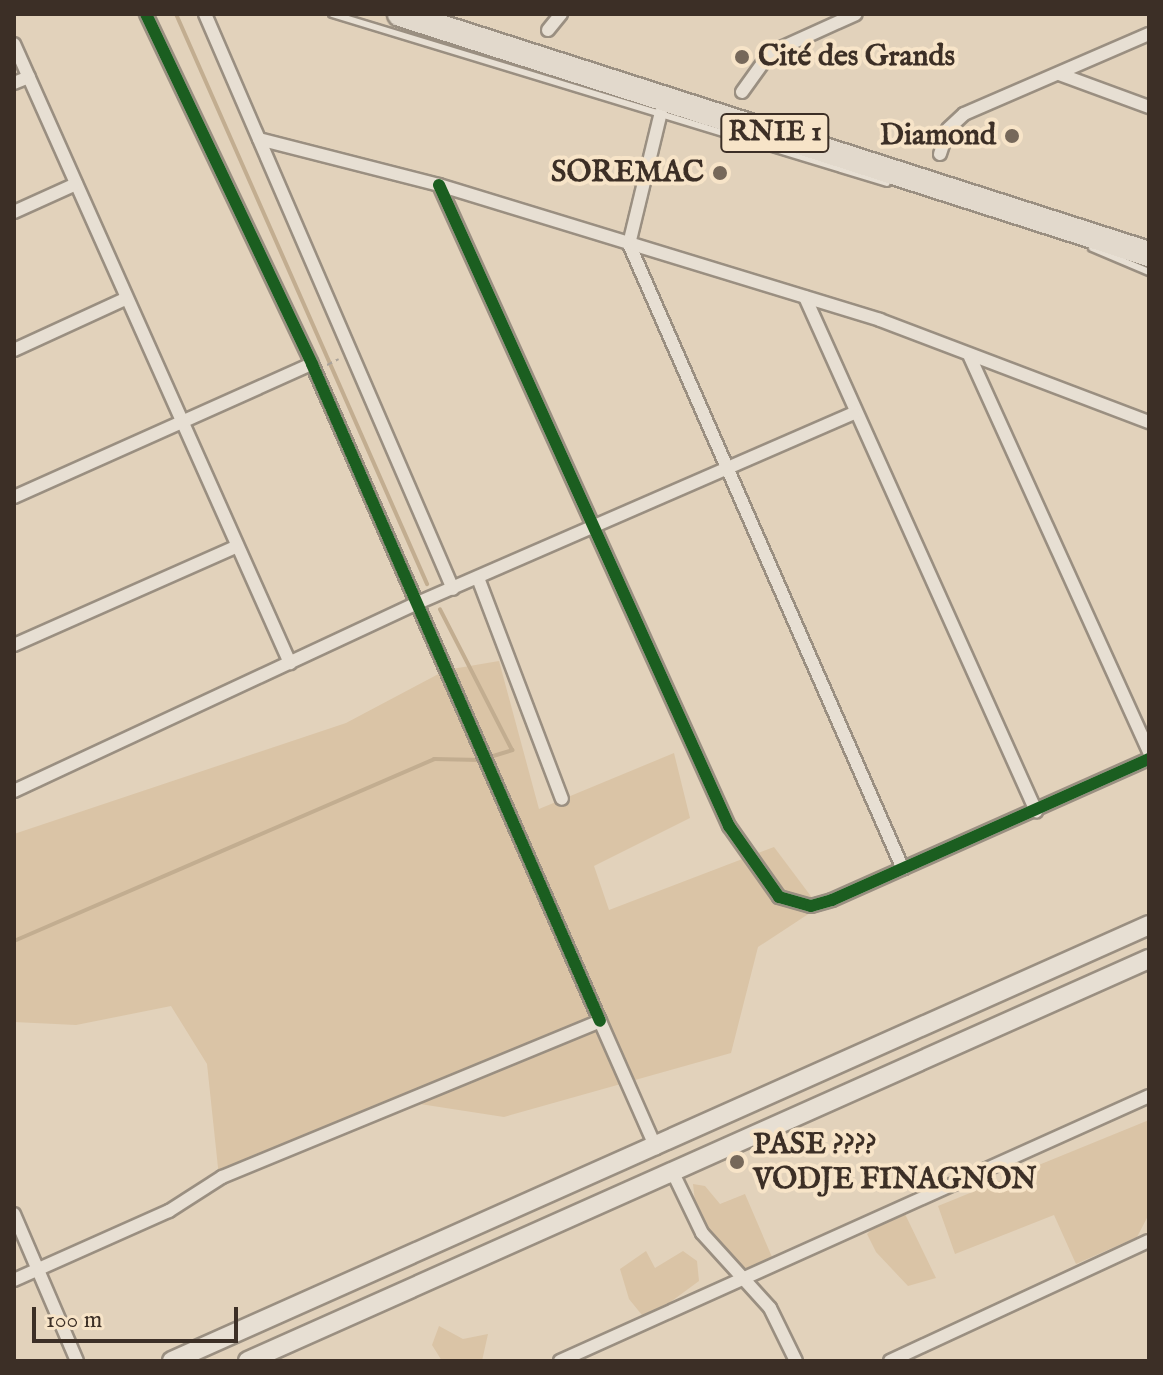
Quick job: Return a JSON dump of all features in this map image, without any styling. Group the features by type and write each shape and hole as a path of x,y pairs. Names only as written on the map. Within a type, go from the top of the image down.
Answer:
{"highway":[{"name":"RNIE 1","path":"400,14 1149,254"}],"street":[{"path":"146,14 318,365 415,604 496,774 656,1148"},
{"path":"205,14 453,589"},
{"path":"548,30 561,14"},
{"path":"742,92 770,53 856,14"},
{"path":"940,154 948,129 964,114 1149,34"},
{"path":"14,44 290,663"},
{"path":"1059,74 1149,107"},
{"path":"14,83 29,77"},
{"path":"661,112 629,244 903,869"},
{"path":"259,139 439,185 805,297 1149,422"},
{"path":"14,212 76,184"},
{"path":"439,185 729,826 779,897 811,906 903,869 1149,759"},
{"path":"805,297 854,413 1036,811"},
{"path":"14,350 127,298"},
{"path":"970,357 1149,752"},
{"path":"14,497 318,365"},
{"path":"14,791 415,604 854,413"},
{"path":"14,645 237,546"},
{"path":"478,578 562,799"},
{"path":"172,1361 656,1148 1149,925"},
{"path":"248,1361 674,1175 1149,959"},
{"path":"14,1280 169,1211 222,1177 600,1021"},
{"path":"560,1361 1149,1096"},
{"path":"674,1175 702,1233 745,1277 796,1361"},
{"path":"14,1214 77,1361"},
{"path":"890,1361 1149,1241"}],"lane":[{"path":"332,14 661,112 1065,238 1149,272"}],"path":[{"path":"318,365 339,359"}],"shaded area":[{"path":"499,661 539,809 674,753 690,818 594,866 609,910 774,847 819,907 758,947 731,1053 504,1117 394,1100 219,1177 207,1064 171,1006 76,1025 14,1022 14,834 346,723 446,670"},
{"path":"1149,1120 1149,1214 1137,1237 1076,1264 1054,1215 955,1254 938,1206"},
{"path":"693,1184 705,1186 720,1204 745,1194 772,1257 762,1273 741,1273 725,1261 696,1210"},
{"path":"892,1210 904,1212 936,1278 908,1286 876,1252 867,1234"},
{"path":"646,1251 655,1268 683,1251 697,1261 699,1281 646,1320 629,1299 620,1269"},
{"path":"439,1326 463,1339 488,1334 482,1361 442,1361 432,1345"}],"waterway":[{"path":"176,14 427,584"},
{"path":"14,941 434,759 480,760 512,750 440,609"}],"cycle path":[{"path":"146,14 312,364 600,1021"},
{"path":"439,185 729,826 779,897 811,906 832,900 1149,759"}],"place":[{"name":"Cité des Grands","path":"742,57"},
{"name":"Diamond","path":"1012,136"},
{"name":"SOREMAC","path":"720,173"},
{"name":"PASE ???? VODJE FINAGNON","path":"737,1162"}]}
